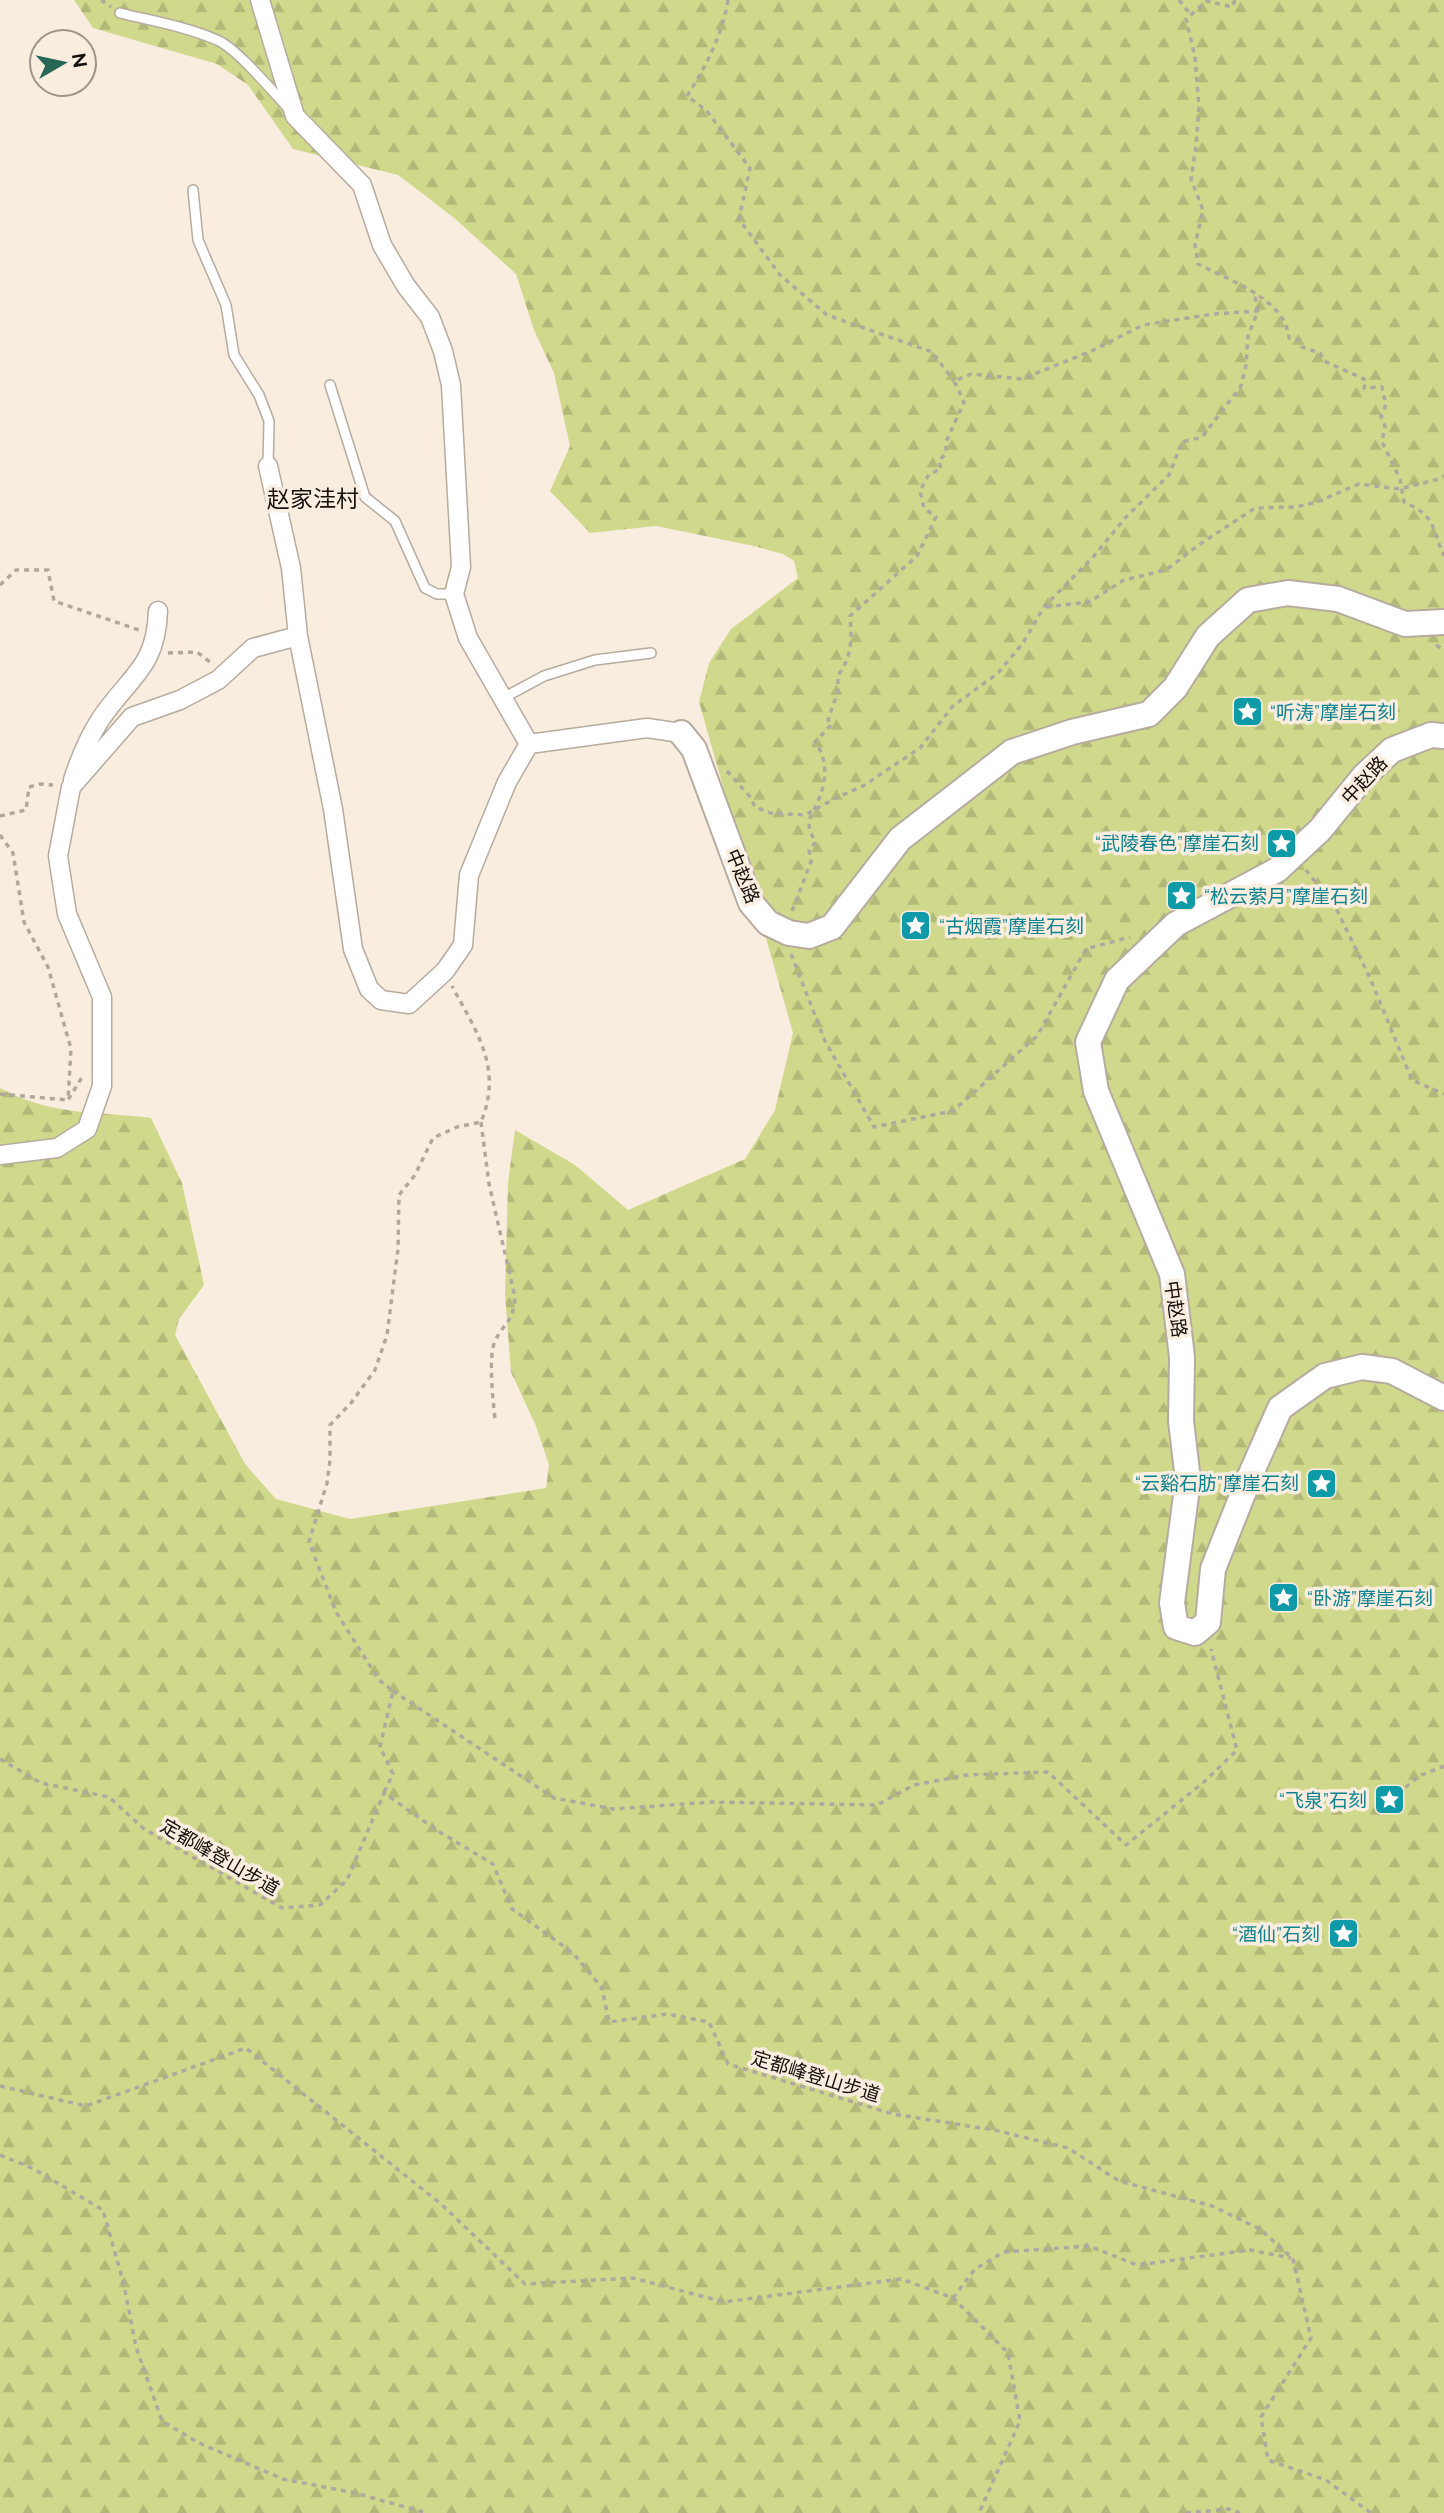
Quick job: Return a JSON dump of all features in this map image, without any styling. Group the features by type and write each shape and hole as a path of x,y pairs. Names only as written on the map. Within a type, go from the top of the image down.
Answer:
{"street":[{"path":"260,0 295,116 362,185 382,246 406,286 430,317 443,351 451,385 461,567 454,594 468,638 529,744"},
{"path":"268,466 291,568 298,636 333,809 353,949 369,989 381,1000 409,1004 445,971 463,944 469,875 507,782 529,744"},
{"path":"782,931 809,936 832,927 900,839 1013,752 1072,732 1149,714 1175,688 1208,636 1248,600 1288,593 1338,599 1405,624 1444,622"},
{"path":"0,1155 57,1148 87,1129 102,1086 102,997 67,914 58,856 71,787 82,751 101,718 146,663 157,636 158,611"},
{"path":"71,787 132,717 180,700 225,674 253,648 298,636"},
{"path":"529,744 647,727 681,733"},
{"name":"中赵路","path":"681,733 694,749 751,903 768,923 782,931"},
{"name":"中赵路","path":"1205,1625 1195,1633 1176,1627 1172,1603 1188,1480 1181,1421 1182,1357 1172,1274 1096,1091 1088,1042 1117,980 1176,924 1277,870 1320,830 1364,776 1392,750 1431,736 1444,736"},
{"path":"1205,1625 1208,1622 1213,1570 1280,1408 1325,1376 1362,1367 1392,1371 1444,1398"}],"lane":[{"path":"120,13 221,42 254,72 295,116"},
{"path":"193,190 198,240 226,306 234,355 260,396 269,421 268,466"},
{"path":"330,385 365,497 395,521 425,588 436,594 454,594"},
{"path":"503,698 544,676 594,660 651,653"}],"path":[{"path":"728,0 724,22 707,65 687,96 706,110 750,168 739,219 780,275 827,315 932,352 954,381 964,402 946,442 946,453 939,461 941,469 929,474 920,491 924,508 936,517 917,556 850,616 852,638 846,665 838,675 838,691 828,720 832,724 815,742 823,753 825,776 818,802 810,813 809,833 816,842 809,850 811,862 782,931 825,1041 874,1127 953,1111 1037,1036 1086,949 1138,935"},
{"path":"1179,0 1191,15"},
{"path":"1235,0 1232,7 1207,1 1186,19 1195,57 1199,107 1191,179 1203,210 1195,245 1198,264 1262,297 1288,325 1289,338 1299,340 1302,347 1320,353 1324,361 1366,380 1364,388 1382,387 1386,405 1381,416 1385,426 1382,442 1400,479 1404,502 1422,510 1431,519 1444,556"},
{"path":"701,772 719,762 738,782 755,807 771,813 805,815 863,786 920,748 953,706 998,673 1023,643 1044,607 1094,556 1126,517 1169,475 1182,442 1202,437 1217,420 1241,386 1248,336 1258,312 1254,292"},
{"path":"954,381 971,373 1022,379 1096,349 1143,326 1213,314 1258,312"},
{"path":"1044,607 1089,602 1124,580 1167,570 1200,544 1255,508 1317,502 1359,484 1400,489 1439,479 1444,475"},
{"path":"0,585 16,570 48,570 54,601 157,636"},
{"path":"150,653 197,652 225,674"},
{"path":"0,816 26,810 29,787 40,784 71,787"},
{"path":"0,835 13,853 24,922 48,967 71,1049 68,1100"},
{"path":"1294,855 1336,908 1370,978 1412,1080 1444,1094"},
{"path":"445,971 481,1042 490,1075 489,1103 481,1122 489,1184 515,1297 514,1313 494,1344 492,1384 495,1419"},
{"path":"68,1100 85,1073"},
{"path":"0,1094 68,1100"},
{"path":"481,1122 457,1127 433,1138 415,1175 399,1195 398,1250 387,1335 374,1370 351,1403 330,1426 327,1483 309,1542 336,1612 379,1680 393,1691 554,1798 613,1809 712,1802 877,1805 914,1785 967,1775 1048,1772 1126,1845 1204,1782 1237,1750 1205,1625"},
{"path":"384,1793 393,1774 380,1747 393,1691"},
{"name":"定都峰登山步道","path":"0,1759 41,1783 109,1797 144,1829 282,1908 320,1905 347,1880 384,1793 493,1864 512,1909 573,1953 603,1988 609,2022 667,2014 709,2022 728,2064 893,2114 994,2130 1068,2148 1119,2181 1212,2206 1260,2229 1293,2259"},
{"path":"1390,1800 1419,1776 1444,1766"},
{"path":"0,2086 86,2106 246,2048 441,2204 525,2284 633,2278 724,2302 901,2279 953,2298 1008,2353 1020,2421 979,2513"},
{"path":"0,2155 32,2168 103,2210 124,2285 136,2347 162,2421 199,2443 283,2479 355,2493 427,2513"},
{"path":"953,2298 975,2269 1004,2252 1088,2246 1137,2265 1250,2250 1293,2259 1311,2338 1261,2417 1268,2460 1326,2480 1371,2513"},
{"path":"1186,2513 1229,2509 1240,2513"}],"green space":[{"path":"74,0 1444,0 1444,2513 0,2513 0,1088 37,1104 55,1108 151,1118 182,1183 204,1285 179,1319 175,1335 245,1464 276,1499 350,1519 546,1488 549,1465 536,1426 511,1372 505,1294 508,1183 515,1130 575,1165 628,1210 745,1159 775,1110 793,1033 699,702 709,663 731,629 798,578 794,561 783,554 754,546 656,526 590,533 550,491 570,446 554,373 534,330 516,274 453,217 398,175 293,149 248,85 217,64 93,28"}],"place":[{"name":"“听涛”摩崖石刻","path":"1247,712"},
{"name":"“武陵春色”摩崖石刻","path":"1282,843"},
{"name":"“松云萦月”摩崖石刻","path":"1181,896"},
{"name":"“古烟霞”摩崖石刻","path":"916,926"},
{"name":"“云谿石肪”摩崖石刻","path":"1322,1483"},
{"name":"“卧游”摩崖石刻","path":"1284,1598"},
{"name":"“飞泉”石刻","path":"1390,1800"},
{"name":"“酒仙”石刻","path":"1343,1934"}],"district":[{"name":"赵家洼村","path":"313,498"}]}
